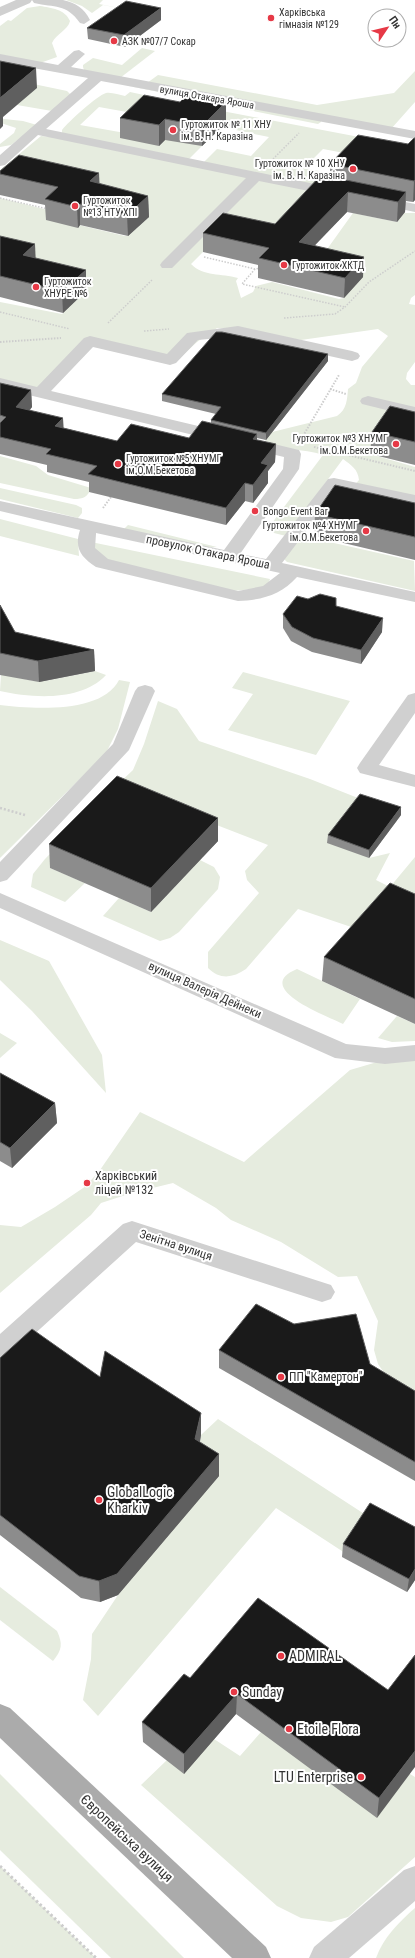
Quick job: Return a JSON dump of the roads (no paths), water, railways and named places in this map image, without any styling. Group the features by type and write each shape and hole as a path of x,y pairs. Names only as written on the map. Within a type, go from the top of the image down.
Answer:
{"main road":[{"name":"Європейська вулиця","path":"0,1718 255,1958"}],"street":[{"path":"0,12 26,0"},
{"path":"38,0 66,4 82,15 84,20"},
{"path":"59,70 79,54"},
{"name":"вулиця Отакара Яроша","path":"0,58 415,135"},
{"path":"0,162 97,77"},
{"path":"67,86 82,90"},
{"path":"36,131 352,195"},
{"path":"167,265 256,176"},
{"path":"366,198 415,208"},
{"path":"40,393 93,338 170,360 193,336 238,331 352,356"},
{"path":"0,383 296,448 291,469 229,556"},
{"path":"368,401 415,412"},
{"path":"271,565 334,483 415,500"},
{"name":"провулок Отакара Яроша","path":"0,506 90,528 229,556 415,597"},
{"path":"90,528 84,543 85,548 92,556 102,563 238,596 261,594 271,590 279,586 293,570"},
{"path":"0,875 122,746 145,691"},
{"path":"415,699 367,768 415,781"},
{"name":"вулиця Валерія Дейнеки","path":"0,900 343,1052 385,1056 415,1053"},
{"name":"Зенітна вулиця","path":"0,1350 132,1231 322,1292"},
{"path":"325,1958 415,1881"}],"place":[{"name":"Харківська гімназія №129","path":"271,18"},
{"name":"АЗК №07/7 Сокар","path":"114,41"},
{"name":"Гуртожиток № 11 ХНУ ім. В. Н. Каразіна","path":"173,130"},
{"name":"Гуртожиток № 10 ХНУ ім. В. Н. Каразіна","path":"353,169"},
{"name":"Гуртожиток №13 НТУ ХПІ","path":"75,206"},
{"name":"Гуртожиток ХКТД","path":"284,265"},
{"name":"Гуртожиток ХНУРЕ №6","path":"36,287"},
{"name":"Гуртожиток №3 ХНУМГ ім.О.М.Бекетова","path":"396,444"},
{"name":"Гуртожиток №5 ХНУМГ ім.О.М.Бекетова","path":"118,464"},
{"name":"Bongo Event Bar","path":"255,511"},
{"name":"Гуртожиток №4 ХНУМГ ім.О.М.Бекетова","path":"366,531"},
{"name":"Харківський ліцей №132","path":"87,1183"},
{"name":"ПП \"Камертон\"","path":"281,1377"},
{"name":"GlobalLogic Kharkiv","path":"99,1500"},
{"name":"ADMIRAL","path":"281,1656"},
{"name":"Sunday","path":"234,1692"},
{"name":"Etoile Flora","path":"289,1729"},
{"name":"LTU Enterprise","path":"361,1777"}]}
